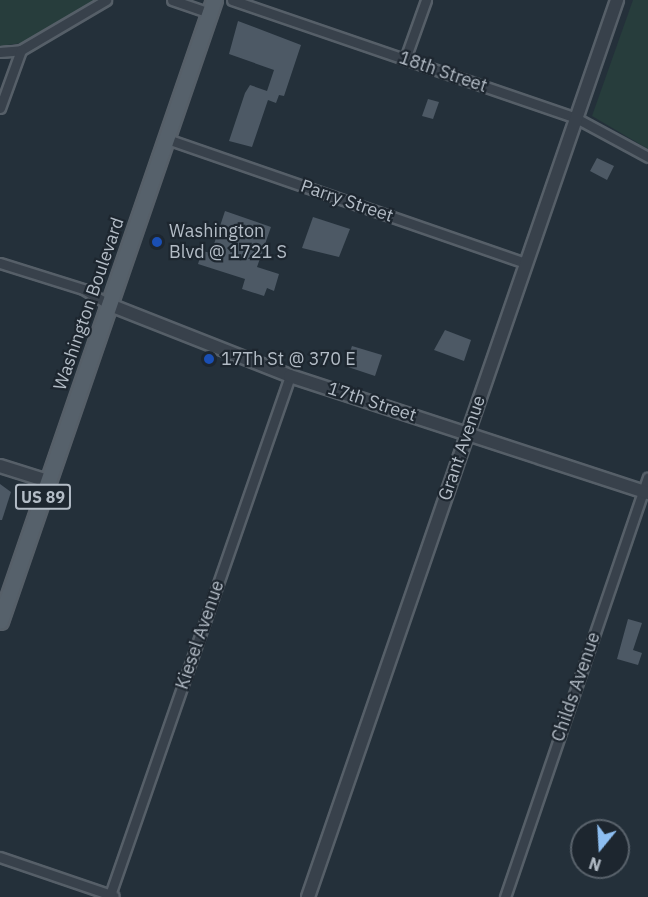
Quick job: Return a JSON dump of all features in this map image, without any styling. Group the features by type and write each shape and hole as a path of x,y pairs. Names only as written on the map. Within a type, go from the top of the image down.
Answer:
{"main road":[{"name":"Washington Boulevard","path":"0,621 212,7"}],"street":[{"path":"0,52 21,50 106,0"},
{"path":"172,0 212,7"},
{"name":"18th Street","path":"232,0 576,118 648,157"},
{"path":"405,59 426,0"},
{"name":"Grant Avenue","path":"308,897 617,0"},
{"path":"0,108 21,50"},
{"name":"Parry Street","path":"167,139 526,263"},
{"name":"17th Street","path":"0,263 83,289 110,305 290,376 646,492"},
{"name":"Kiesel Avenue","path":"113,896 290,376"},
{"path":"0,466 48,481"},
{"name":"Childs Avenue","path":"505,897 646,492 648,478"},
{"path":"0,857 113,896"}],"green space":[{"path":"0,0 97,0 22,43 0,46"},
{"path":"633,0 648,0 648,149 592,116"}],"building":[{"path":"238,21 301,45 284,96 279,95 276,103 268,100 252,147 229,141 245,93 250,85 267,91 274,70 229,54"},
{"path":"428,99 439,102 433,119 422,116"},
{"path":"597,158 614,166 607,180 590,171"},
{"path":"225,211 271,227 257,267 279,274 274,291 267,288 264,296 242,289 245,279 198,264 202,251 211,253"},
{"path":"313,217 350,229 339,257 302,248"},
{"path":"445,330 471,340 464,361 434,350"},
{"path":"352,346 382,355 375,376 345,366"},
{"path":"0,484 11,492 2,520 0,520"},
{"path":"628,619 642,623 633,650 642,653 638,665 617,659"}],"place":[{"name":"Washington Blvd @ 1721 S","path":"157,242"},
{"name":"17Th St @ 370 E","path":"209,359"}]}
